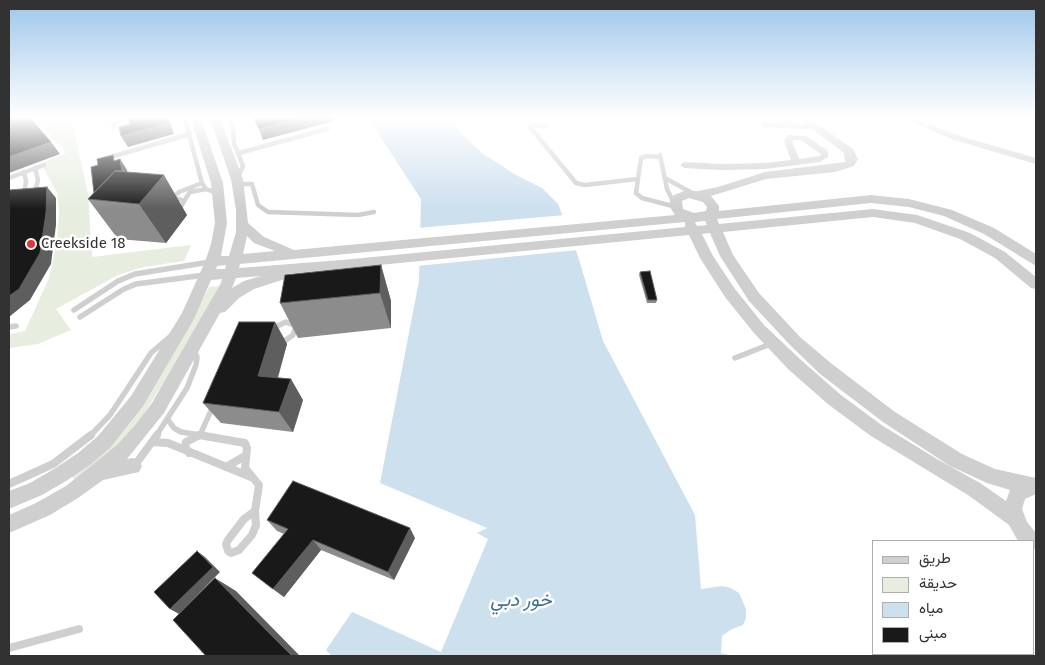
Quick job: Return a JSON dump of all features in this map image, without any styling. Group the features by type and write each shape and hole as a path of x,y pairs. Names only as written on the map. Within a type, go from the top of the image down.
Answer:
{"street":[{"path":"9,500 36,489 84,459 121,423 137,401 181,330 210,268 220,234 219,194 206,147"},
{"path":"9,524 43,509 66,495 99,472 123,451 158,408 193,350 209,320 233,266 242,232 242,210 237,182 225,147"},
{"path":"684,165 765,171 843,167 851,162 852,156 843,147"},
{"path":"988,147 1036,161"},
{"path":"1006,147 1036,155"},
{"path":"796,162 765,171 727,188 682,195 676,201 730,293 772,343 816,384 856,416 903,448 981,493 1015,518 1029,540"},
{"path":"679,209 694,218 711,210 727,188"},
{"path":"696,194 707,199 726,256 754,297 790,336 826,369 889,417 956,460 992,478 1033,486"},
{"path":"210,268 299,261 346,250 871,199 902,202 941,211 975,224 1015,246 1036,261"},
{"path":"241,223 252,235 299,261 342,265 746,226 854,213 884,214 906,217 941,226 976,242 1011,263 1036,284"},
{"path":"209,320 228,299 241,289 299,261"},
{"path":"99,472 133,466"},
{"path":"60,475 66,495"},
{"path":"1015,518 1013,509 1017,494 1033,486"}],"lane":[{"path":"152,147 115,157 158,147"},
{"path":"193,147 202,183 206,188 219,194"},
{"path":"236,147 243,166 237,182 252,184 258,205 268,212 358,215 374,212"},
{"path":"239,153 261,147"},
{"path":"546,147 576,183 585,185 637,179"},
{"path":"660,156 669,194 679,209 640,197 636,190 641,158 660,156"},
{"path":"9,178 44,165"},
{"path":"24,172 26,181 24,196 34,197 38,180 35,168"},
{"path":"665,178 696,194"},
{"path":"202,183 189,191 183,205 174,210 166,208 176,193 189,191 206,188"},
{"path":"169,201 176,199 184,201"},
{"path":"74,310 111,286 134,274 151,270 210,268"},
{"path":"80,317 124,289 136,284 210,268"},
{"path":"265,332 286,322 296,326 296,332 290,338 282,340 273,339"},
{"path":"9,327 16,326"},
{"path":"9,484 53,464 85,441 110,415 156,348 167,338 181,330"},
{"path":"735,358 772,343"},
{"path":"133,466 168,420 187,388 197,361 193,350"},
{"path":"189,453 185,446 186,442 190,438 200,435 215,402"},
{"path":"168,420 174,428 181,432 243,442 247,448 245,468 260,485 254,511 256,525 252,535 239,550 231,553 226,548 228,540 244,519 254,511"},
{"path":"152,442 168,443 251,477"},
{"path":"226,467 245,456"},
{"path":"9,648 79,629"}],"green space":[{"path":"61,147 78,147 88,194 92,257 191,245 184,261 144,267 118,275 56,309 71,330 38,344 9,348 9,334 25,331 49,278 57,241 59,211 57,193 41,163 66,153"},
{"path":"219,286 188,345 136,426 114,451 76,481 71,476 197,310 209,287"}],"water":[{"name":"خور دبي","path":"387,147 476,147 516,175 542,188 558,204 578,256 603,341 695,515 701,589 722,586 731,588 739,593 746,609 746,618 743,625 732,629 722,636 721,653 732,656 332,656 326,650 352,612 441,652 488,539 477,533 487,528 380,483 419,281 421,199"}],"pier":[{"path":"565,215 578,250 417,266 418,228"}],"building":[{"path":"9,147 37,147 9,157"},
{"path":"113,155 114,161 120,159 122,171 115,171 94,193 91,167 98,165 97,159"},
{"path":"115,171 164,175 139,204 88,199"},
{"name":"Creekside 18","path":"47,187 46,213 40,253 19,289 9,296 9,190"},
{"path":"381,265 380,293 280,303 285,275"},
{"path":"650,271 657,300 648,300 640,272"},
{"path":"239,322 275,322 258,376 291,379 279,412 203,403"},
{"path":"293,481 410,528 388,572 313,540 273,589 252,573 288,529 267,520"},
{"path":"197,551 213,567 170,609 154,592"},
{"path":"215,578 292,656 206,656 173,620"}],"place":[{"name":"Creekside 18","path":"31,244"}]}
